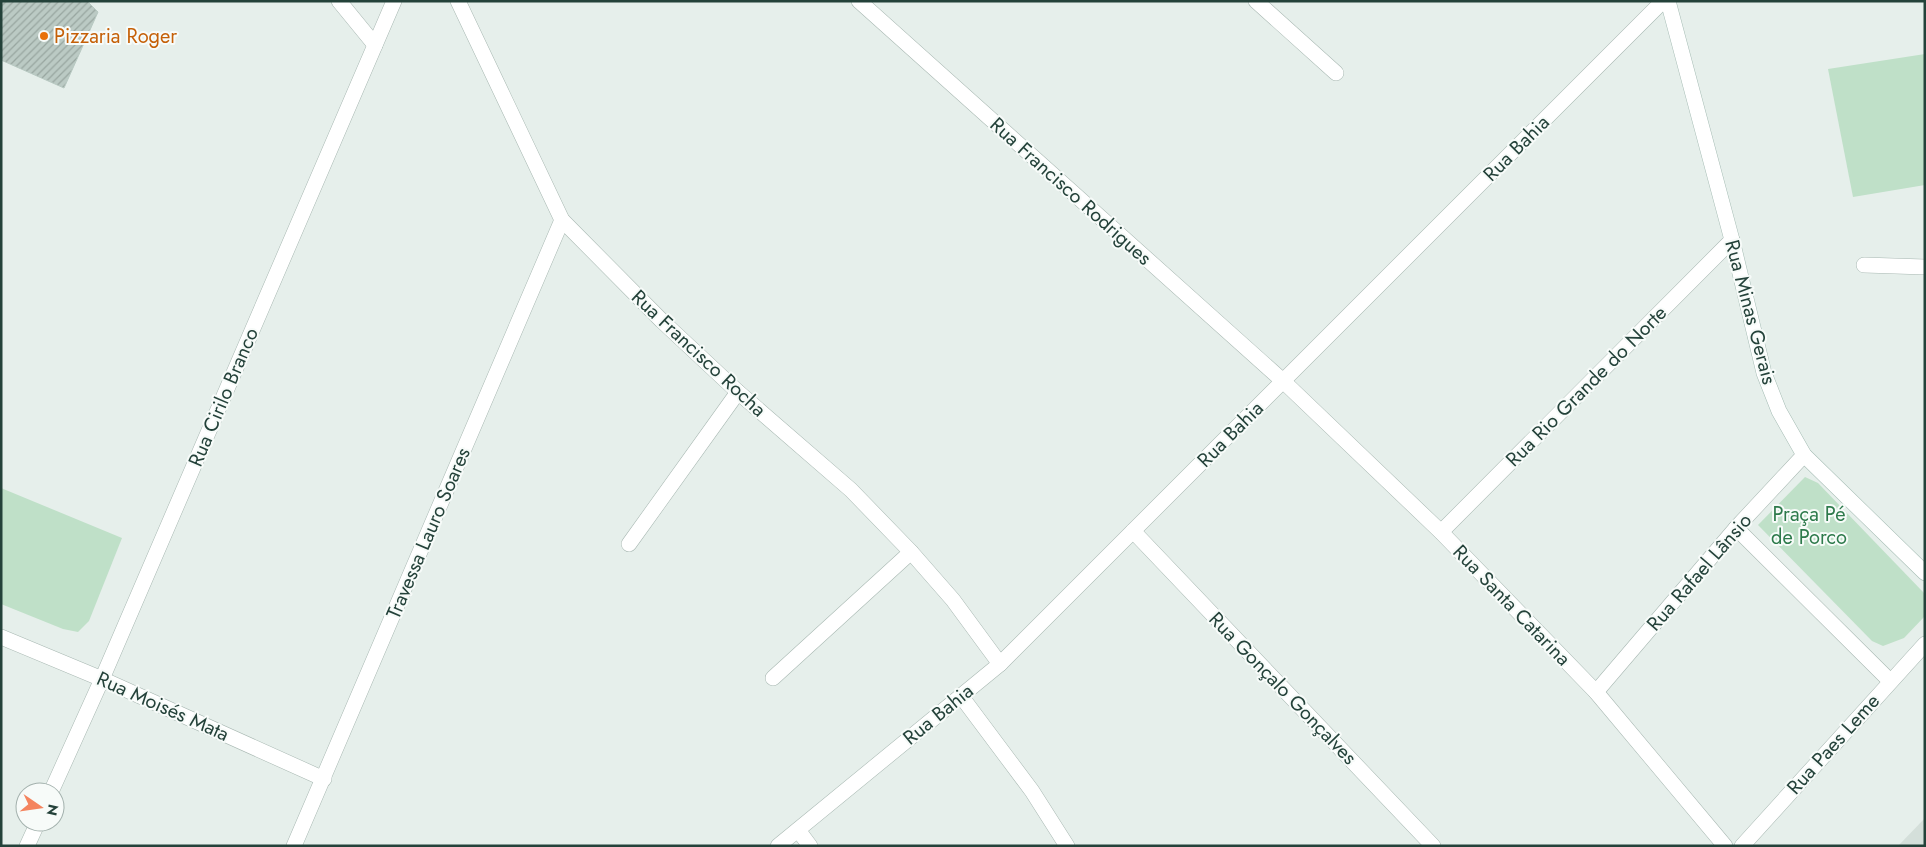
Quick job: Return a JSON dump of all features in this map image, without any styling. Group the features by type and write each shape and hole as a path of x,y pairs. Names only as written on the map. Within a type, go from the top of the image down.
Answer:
{"street":[{"path":"339,1 375,45"},
{"name":"Rua Cirilo Branco","path":"56,782 102,679 394,1"},
{"name":"Rua Francisco Rocha","path":"458,1 562,220 662,321 738,392 851,490 912,552 953,600 1000,664"},
{"name":"Rua Francisco Rodrigues","path":"859,1 1283,381"},
{"path":"1256,1 1336,73"},
{"name":"Rua Bahia","path":"778,846 1000,664 1663,1"},
{"name":"Rua Minas Gerais","path":"1668,1 1732,240 1764,373 1779,411 1804,456 1925,573"},
{"name":"Travessa Lauro Soares","path":"294,846 562,220"},
{"name":"Rua Rio Grande do Norte","path":"1441,532 1732,240"},
{"path":"1864,265 1925,267"},
{"name":"Rua Santa Catarina","path":"1283,381 1441,532 1596,692 1725,846"},
{"path":"629,544 738,392"},
{"name":"Rua Rafael Lânsio","path":"1596,692 1736,528 1804,456"},
{"path":"1736,528 1890,681"},
{"name":"Rua Gonçalo Gonçalves","path":"1133,531 1434,846"},
{"path":"773,678 912,552"},
{"name":"Rua Moisés Mata","path":"1,637 102,679 324,779"},
{"name":"Rua Paes Leme","path":"1742,846 1925,644"},
{"path":"961,696 1032,791 1067,846"},
{"path":"798,830 810,846"},
{"path":"27,846 33,832"}],"shaded area":[{"path":"1925,818 1925,846 1898,846"}],"green space":[{"path":"1925,54 1925,185 1853,197 1828,69"},
{"name":"Praça Pé de Porco","path":"1805,477 1818,483 1925,594 1925,616 1904,638 1883,646 1872,641 1758,525"},
{"path":"1,488 122,538 89,621 78,632 63,629 1,604"}],"building":[{"name":"Pizzaria Roger","path":"1,1 87,1 98,12 64,88 1,60"}],"place":[{"name":"Pizzaria Roger","path":"44,36"}]}
